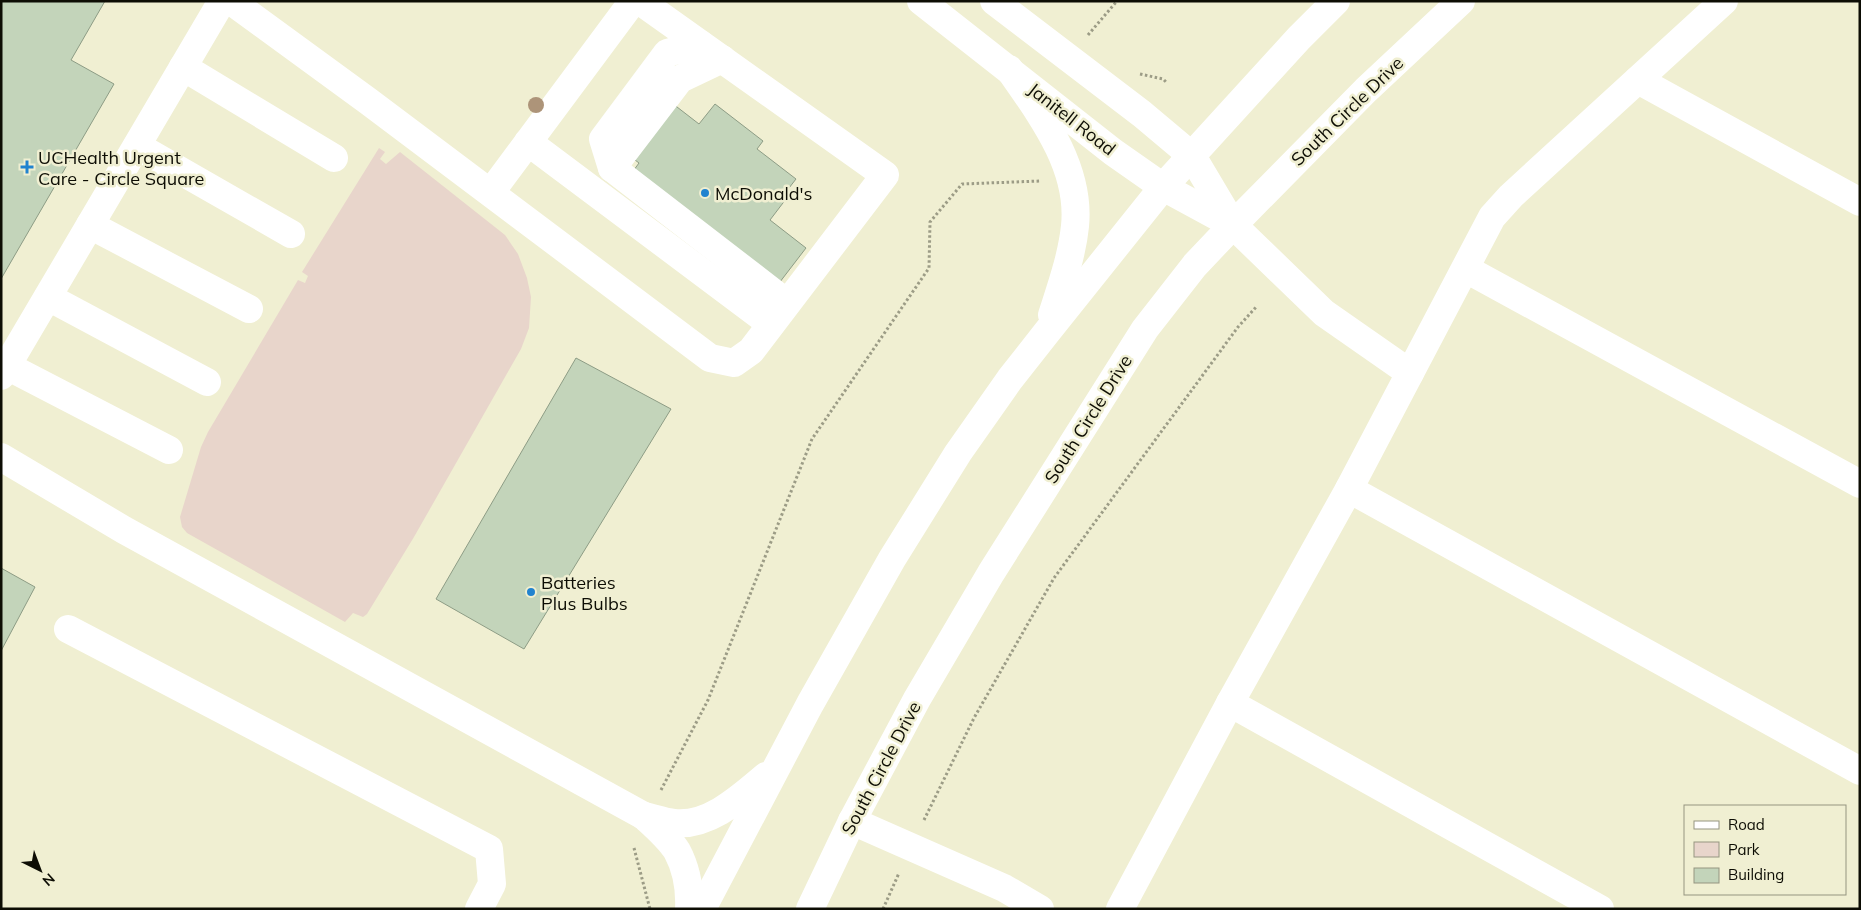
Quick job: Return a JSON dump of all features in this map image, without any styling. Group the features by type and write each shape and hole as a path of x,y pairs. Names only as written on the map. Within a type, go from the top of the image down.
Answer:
{"street":[{"path":"169,450 4,371 222,1"},
{"path":"231,1 491,192 710,358 734,363 751,352 885,176 640,1"},
{"path":"491,192 632,1"},
{"name":"Janitell Road","path":"920,1 1113,152 1163,187 1233,224"},
{"name":"Janitell Road","path":"994,1 1142,114 1192,156 1233,224 1324,313 1410,373"},
{"path":"702,909 774,769 892,560 958,453 1010,379 1163,187 1299,38 1336,1"},
{"name":"South Circle Drive","path":"810,909 852,821 922,690 991,573 1145,329 1195,265 1233,224 1363,94 1461,1"},
{"path":"1120,909 1230,703 1349,489 1492,217 1511,196 1724,1"},
{"path":"700,44 667,53 604,139 612,168 779,314"},
{"path":"612,168 680,80 722,59"},
{"path":"183,67 334,158"},
{"path":"1009,69 1036,107 1059,149 1069,174 1074,197 1075,225 1069,254 1047,332"},
{"path":"1638,80 1860,202"},
{"path":"528,142 779,314"},
{"path":"137,146 291,234"},
{"path":"90,225 249,309"},
{"path":"1466,269 1860,484"},
{"path":"48,297 207,382"},
{"path":"1,457 124,530 644,816 675,823 694,822 715,813 738,799 774,769"},
{"path":"1349,489 1860,771"},
{"path":"68,629 489,850 492,884 480,909"},
{"path":"1230,703 1600,909"},
{"path":"644,816 676,850 685,871 689,894 689,909"},
{"path":"852,821 1004,888 1040,909"}],"path":[{"path":"1086,37 1117,1"},
{"path":"659,792 708,700 812,439 930,268 930,222 962,184 1047,180"},
{"path":"883,909 974,718 1054,578 1238,327 1258,306"},
{"path":"634,847 650,909"}],"green space":[{"path":"379,148 385,152 380,159 386,164 400,152 505,235 518,254 527,278 531,297 529,328 521,349 414,537 367,614 363,617 353,613 345,622 187,533 182,527 180,517 201,447 208,432 298,280 305,283 308,276 302,272"}],"building":[{"path":"1,1 105,1 71,60 114,84 1,279"},
{"name":"McDonald's","path":"668,100 699,124 715,104 763,141 757,149 796,179 782,197 786,199 770,220 806,248 773,291 620,189 639,163 627,154"},
{"path":"576,358 671,409 524,649 436,599"},
{"path":"1,568 35,587 1,651"}],"place":[{"name":"UCHealth Urgent Care - Circle Square","path":"27,167"},
{"name":"McDonald's","path":"705,193"},
{"name":"Batteries Plus Bulbs","path":"531,592"}]}
